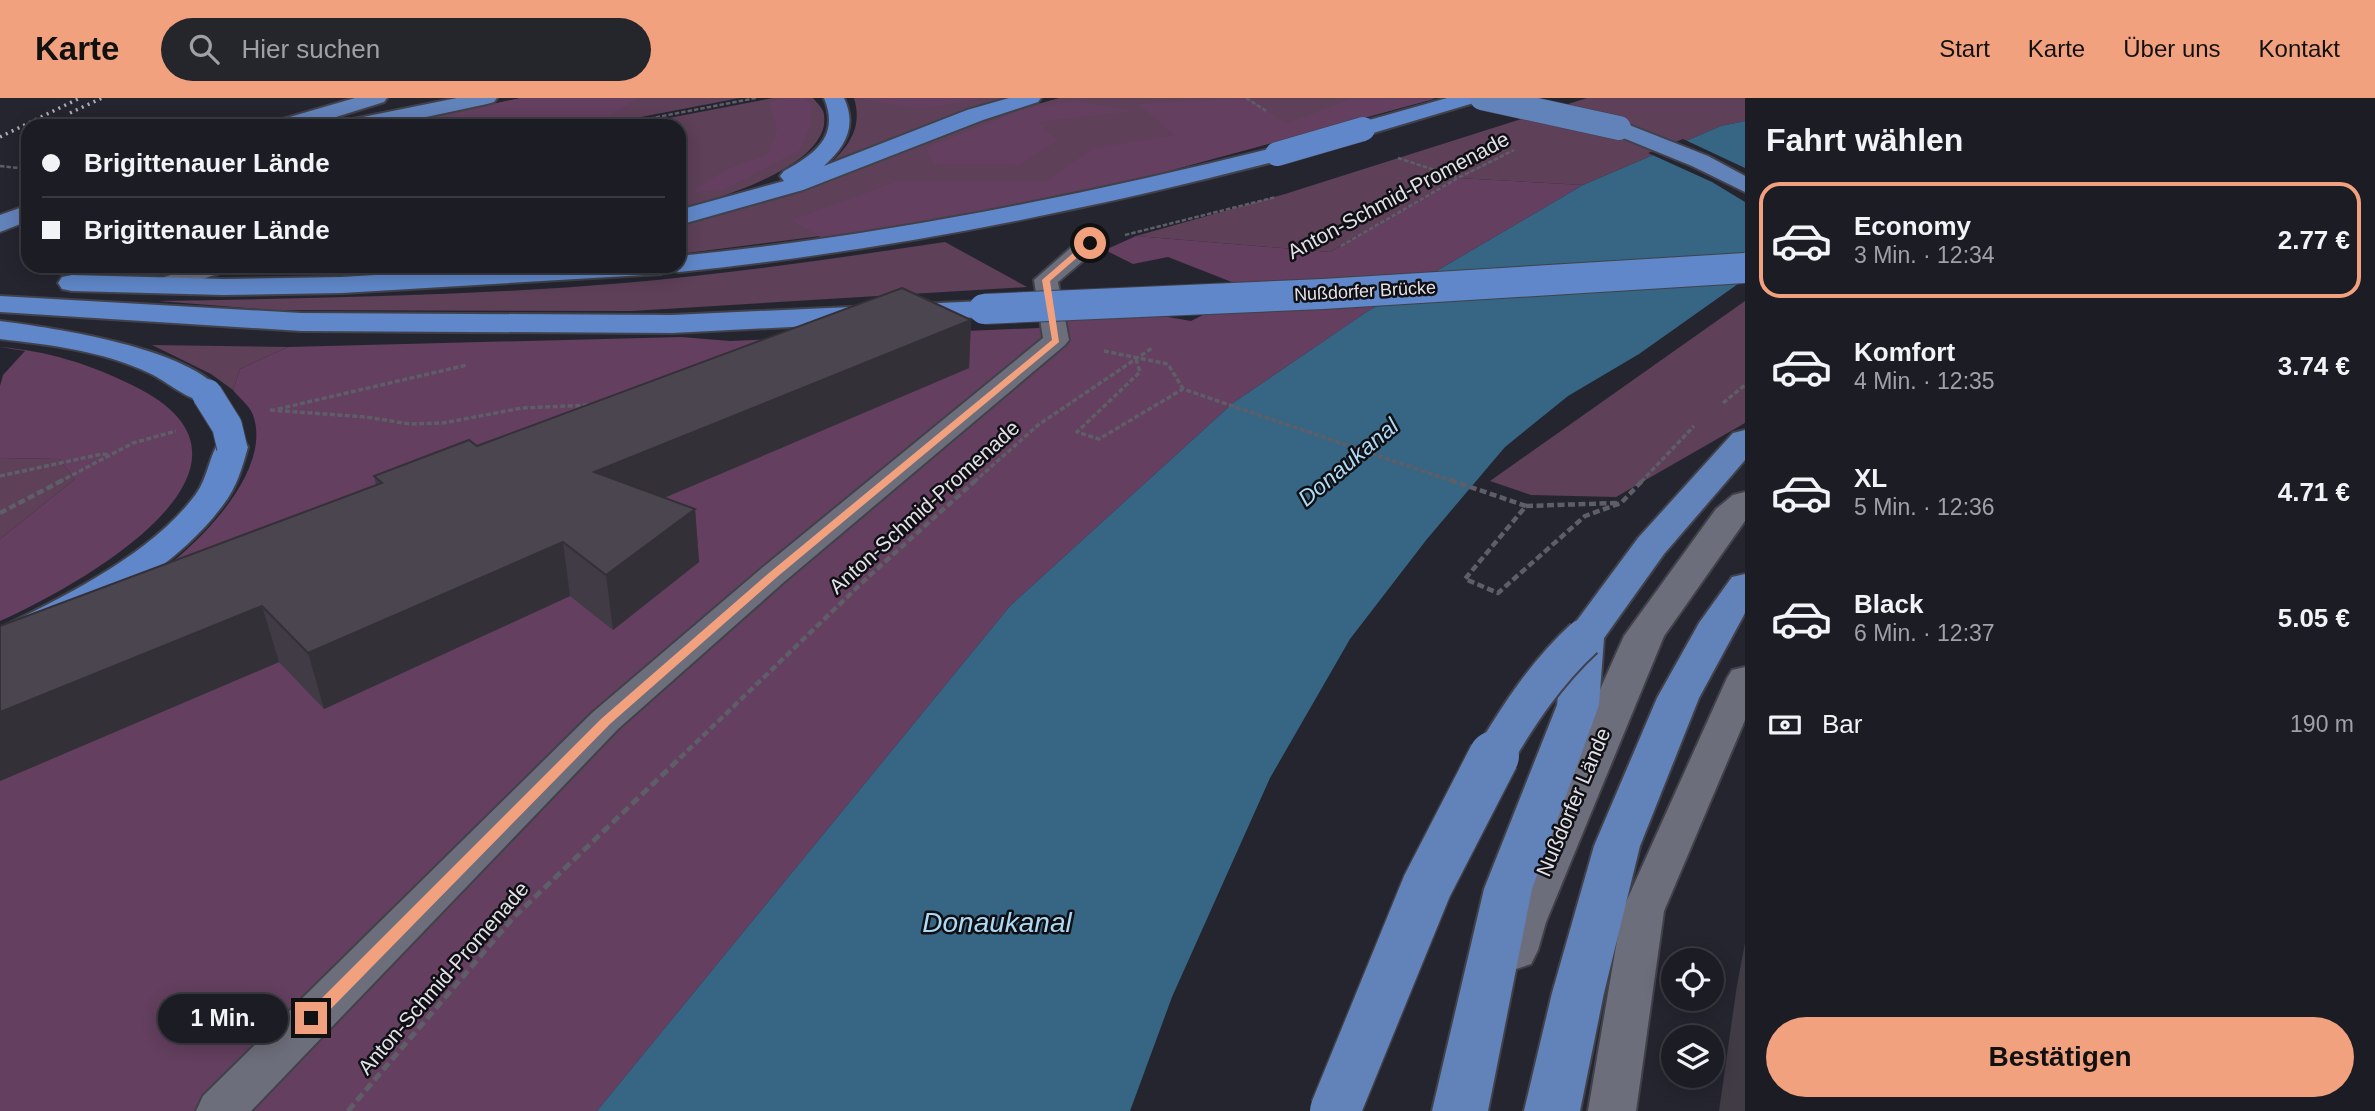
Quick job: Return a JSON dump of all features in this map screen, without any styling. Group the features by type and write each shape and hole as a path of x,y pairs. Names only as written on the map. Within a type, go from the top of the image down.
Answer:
{"highway":[{"path":"307,119 377,98"},
{"path":"369,119 440,98"},
{"path":"386,119 487,98"},
{"path":"746,199 806,169 824,155 842,126 841,110 834,98"},
{"path":"686,216 838,170 975,115 1031,98"},
{"path":"686,263 884,239 1029,214 1277,154 1470,98"},
{"path":"1482,98 1619,128"},
{"path":"1538,98 1700,161 1745,185"},
{"path":"0,224 21,215"},
{"path":"0,247 21,239"},
{"name":"Nußdorfer Brücke","path":"0,304 314,323 672,324 1323,294 1745,268"},
{"path":"0,280 162,286 220,277 281,273"},
{"path":"220,277 435,281 556,273"},
{"path":"0,330 87,343 126,353 169,370 207,394 228,426 232,447 224,474 205,505 173,537 95,594 0,643"},
{"path":"1335,1111 1407,931 1463,809 1531,693 1563,656 1584,638 1651,547 1745,440"},
{"path":"1552,1111 1578,993 1617,846 1678,698 1719,623 1745,585"},
{"path":"1460,1111 1508,889 1578,705 1584,638"}],"street":[{"name":"Nußdorfer Lände","path":"1468,1111 1521,922 1644,636 1740,514"}],"lane":[{"path":"220,1111 605,722 773,575 1056,340 1046,280 1090,243"},
{"path":"1612,1111 1643,911 1745,678"}],"path":[{"path":"648,119 757,98"},
{"name":"Anton-Schmid-Promenade","path":"1341,246 1458,178 1520,147"},
{"path":"1397,157 1458,178"},
{"path":"0,166 21,168"},
{"path":"1427,174 1436,170"},
{"name":"Anton-Schmid-Promenade","path":"348,1111 513,918 858,587 1038,425 1158,344"},
{"path":"1183,389 1099,439 1077,432 1140,372 1136,359 1168,364 1183,389 1526,506 1621,503 1585,516 1498,593 1465,579 1526,506"},
{"path":"263,412 274,410 366,417 410,424 443,423 522,408 596,404"},
{"path":"0,513 133,443 178,430"},
{"path":"0,475 102,454 111,456"}],"shaded area":[{"path":"521,98 740,98 630,119 423,119"},
{"path":"521,98 639,98 603,119 423,119"},
{"path":"773,98 813,98 822,108 824,115 822,133 810,150 791,164 743,188 686,207 686,119 664,119"},
{"path":"806,98 812,106 811,126 799,151 724,190 693,192 728,169 768,155 777,129 768,102"},
{"path":"854,98 1007,98 834,160 854,132 857,116"},
{"path":"857,98 981,98 922,109"},
{"path":"1059,98 1436,98 1150,176 923,223 686,253 686,223 814,187 982,120"},
{"path":"1246,98 1287,123 1353,98 1434,99 1150,176 923,223 822,238 791,220 895,182 1045,182 1093,148 1174,135 1138,104"},
{"path":"1587,98 1745,98 1745,121 1721,126 1583,185 1458,178 1330,252 1136,236 1285,194"},
{"path":"1076,101 1134,111 1039,122 1057,141 1019,165 934,164 925,148 1026,108"},
{"path":"1458,178 1583,185 1365,313 1233,403 1010,606 597,1111 0,1111 0,660 138,587 178,557 221,513 251,464 256,439 253,415 233,390 240,369 288,347 681,337 730,341 1038,328 1122,309 1191,321 1252,290 1168,257 1133,264 1105,250 1136,236 1330,252"},
{"path":"945,242 1027,287 632,311 272,310 158,301 392,296 566,287 745,270"},
{"path":"1745,301 1745,423 1616,497 1531,495 1490,481"},
{"path":"152,345 288,347 240,369 233,390 211,374"},
{"path":"0,347 35,352 68,360 132,385 177,416 192,450 184,485 158,520 120,552 77,580 0,621 0,539 75,479 59,459 0,458 0,386 3,375 25,351"},
{"path":"0,458 59,459 75,479 0,539"}],"water":[{"name":"Donaukanal","path":"1745,121 1745,279 1639,354 1568,396 1505,447 1427,539 1350,639 1270,778 1172,997 1130,1111 597,1111 1010,606 1233,403 1365,313 1583,185 1721,126"}],"pier":[{"path":"1683,139 1745,168 1745,202 1712,182 1648,153"}],"building":[{"path":"902,288 971,320 594,472 695,509 606,575 563,542 308,653 262,606 0,712 0,626 382,483 374,476 469,440 477,446"}],"railway":[{"path":"37,119 80,98"},
{"path":"70,113 102,98"},
{"path":"0,137 21,127"}],"route":[{"path":"311,1018 605,722 773,575 1056,340 1046,280 1090,243"}]}
